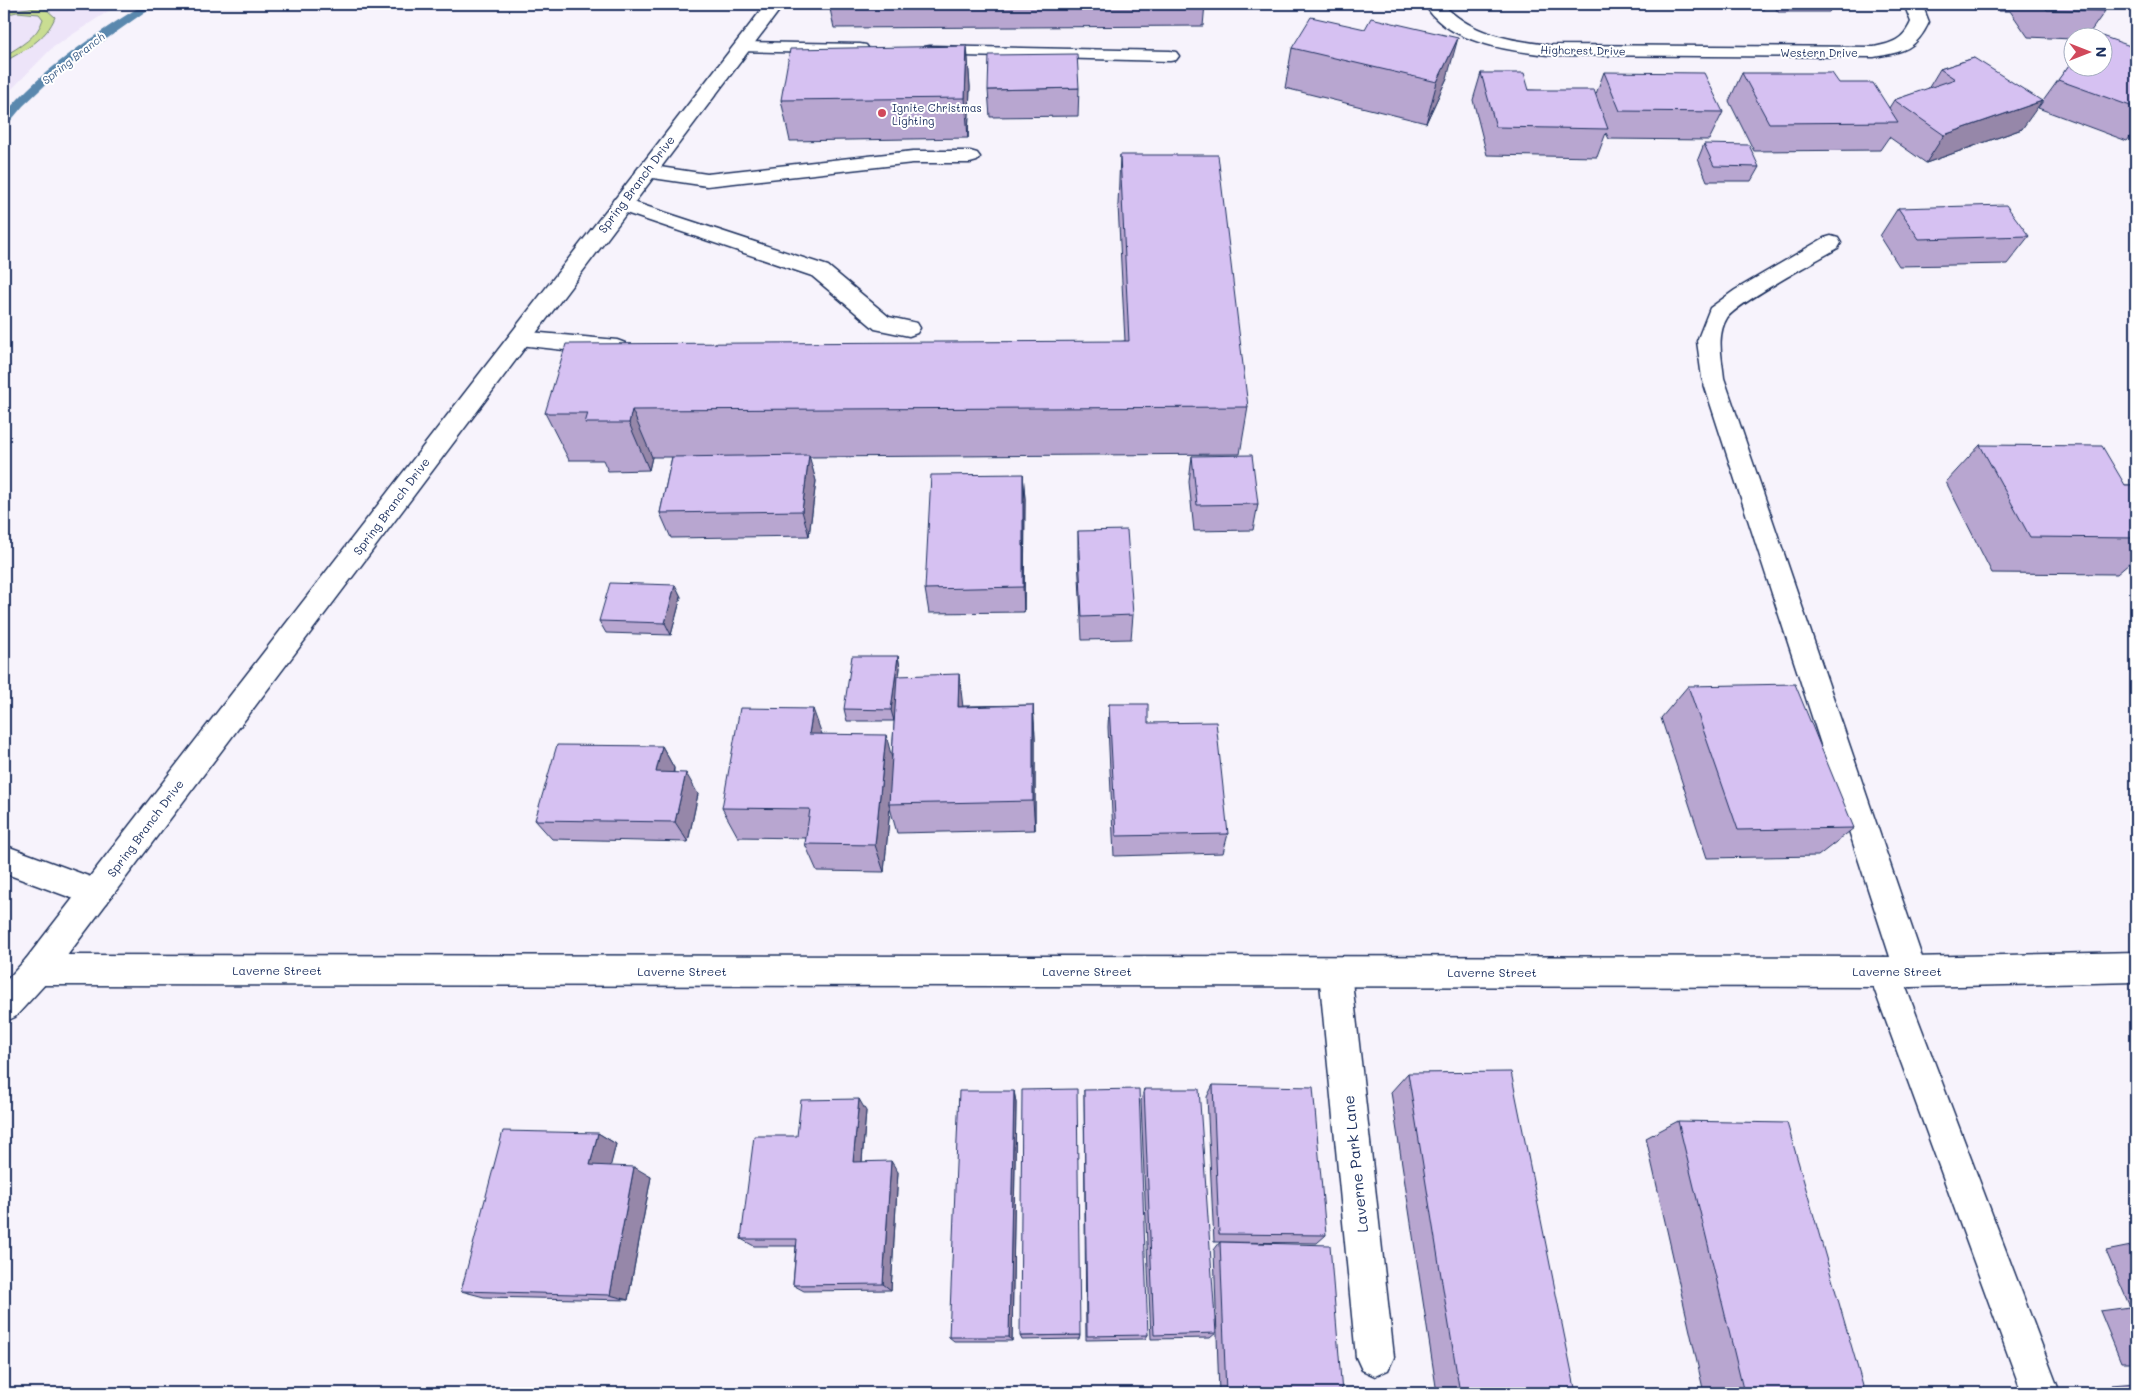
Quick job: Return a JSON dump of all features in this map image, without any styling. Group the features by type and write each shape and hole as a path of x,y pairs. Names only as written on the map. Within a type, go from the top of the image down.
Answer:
{"street":[{"name":"Spring Branch Drive","path":"4,1006 37,970 775,4"},
{"name":"Highcrest Drive","path":"1434,4 1436,8 1465,31 1507,45 1548,50 1685,51"},
{"name":"Western Drive","path":"1685,51 1874,52 1900,47 1913,38 1920,22 1913,4"},
{"path":"744,47 873,50"},
{"path":"912,50 1170,56"},
{"path":"646,171 707,180 913,157 970,157"},
{"path":"621,204 820,271 882,324 909,328"},
{"path":"1831,243 1718,312 1708,341 1712,378 1898,972 2041,1393"},
{"path":"519,339 635,350"},
{"path":"4,859 96,893"},
{"name":"Laverne Street","path":"37,970 1898,972 2136,967"},
{"name":"Laverne Park Lane","path":"1335,972 1375,1357"}],"shaded area":[{"path":"4,4 119,4 52,48 4,97"}],"green space":[{"path":"39,7 47,10 55,17 51,25 34,44 4,62 4,56 22,45 32,36 41,25 43,19 39,14 17,12 4,15 4,11"}],"building":[{"path":"2043,4 2099,4 2105,11 2047,10"},
{"path":"1311,17 1365,29 1371,18 1458,38 1437,82 1292,48"},
{"path":"2112,40 2136,48 2136,108 2058,80 2062,75 2062,78 2112,78"},
{"path":"967,46 965,98 781,100 790,49"},
{"path":"1077,54 1079,88 988,90 989,55"},
{"path":"1974,58 2042,101 1944,135 1894,100 1955,79 1940,69"},
{"path":"1604,72 1704,73 1723,112 1620,111"},
{"path":"1481,73 1524,73 1529,90 1594,90 1608,129 1496,127"},
{"path":"1742,73 1832,73 1839,83 1873,83 1898,122 1769,123"},
{"path":"1704,144 1749,145 1759,167 1714,166"},
{"path":"1120,155 1218,155 1248,407 632,410 629,423 585,423 588,413 545,413 566,344 1129,341"},
{"path":"2006,205 2029,236 1919,239 1898,208"},
{"path":"1980,445 2102,446 2125,485 2136,485 2136,493 2132,493 2136,500 2136,538 2030,537"},
{"path":"809,455 802,511 660,513 672,457"},
{"path":"1252,455 1258,504 1197,505 1192,456"},
{"path":"1023,474 1023,587 925,589 931,475"},
{"path":"1127,530 1133,615 1082,617 1078,531"},
{"path":"610,583 675,585 665,623 599,621"},
{"path":"852,656 898,656 891,710 844,709"},
{"path":"959,674 958,707 1033,705 1033,801 889,804 897,676"},
{"path":"1795,684 1854,828 1738,830 1688,686"},
{"path":"1109,704 1148,704 1148,723 1216,722 1228,834 1116,836"},
{"path":"740,708 813,709 809,734 886,735 875,845 805,844 810,809 722,808"},
{"path":"557,745 662,746 656,772 686,773 675,822 535,820"},
{"path":"1511,1072 1576,1393 1460,1393 1408,1073"},
{"path":"1213,1085 1313,1087 1326,1235 1219,1234"},
{"path":"1077,1089 1080,1335 1020,1336 1022,1090"},
{"path":"1139,1089 1148,1335 1087,1336 1084,1090"},
{"path":"1144,1089 1199,1089 1216,1333 1154,1335"},
{"path":"959,1091 1014,1091 1009,1337 949,1337"},
{"path":"859,1099 853,1162 891,1161 883,1284 793,1285 797,1239 741,1239 754,1136 797,1136 801,1100"},
{"path":"1678,1121 1787,1123 1865,1393 1744,1393"},
{"path":"503,1131 598,1133 590,1165 634,1167 610,1295 461,1291"},
{"path":"1220,1242 1330,1245 1342,1393 1226,1393"}],"waterway":[{"name":"Spring Branch","path":"4,122 19,104 53,71 111,29 151,4"}],"place":[{"name":"Ignite Christmas Lighting","path":"882,113"}]}
